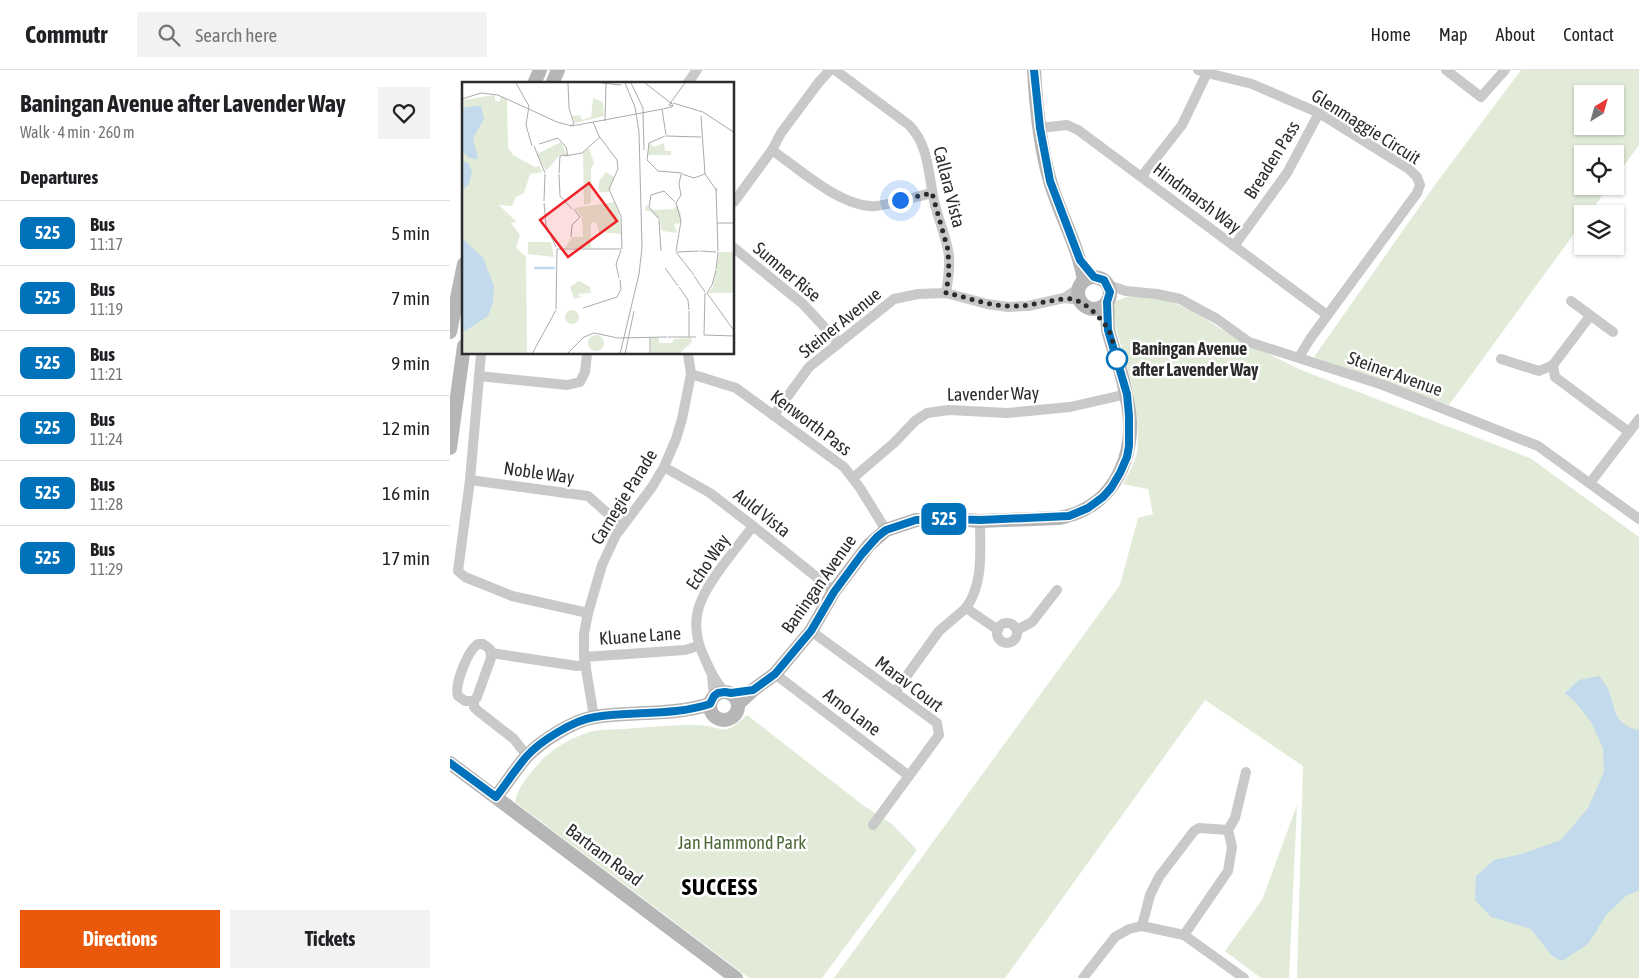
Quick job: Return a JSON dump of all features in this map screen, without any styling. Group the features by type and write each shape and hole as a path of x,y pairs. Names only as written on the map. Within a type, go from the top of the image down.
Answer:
{"street":[{"path":"535,82 540,70"},
{"path":"553,82 558,70"},
{"path":"689,82 698,70"},
{"path":"735,201 772,150 781,133 830,70"},
{"name":"Callara Vista","path":"835,70 910,124 918,134 924,149 932,193 948,250 949,273 946,293"},
{"name":"Baningan Avenue","path":"496,797 527,756 573,724 594,717 690,710 753,690 775,674 811,631 834,592 869,545 886,530 916,520 980,520 1069,516 1088,508 1103,497 1114,484 1127,457 1130,433 1127,394 1108,330 1085,291 1080,260 1050,181 1040,128 1034,70"},
{"path":"1446,70 1481,98 1505,70"},
{"name":"Glenmaggie Circuit","path":"1142,176 1182,125 1202,72 1252,84 1319,113 1409,169 1418,177 1420,185 1417,193 1327,315 1299,357"},
{"name":"Breaden Pass","path":"1234,246 1287,173 1319,113"},
{"name":"Hindmarsh Way","path":"1040,128 1066,126 1078,130 1327,315"},
{"path":"772,150 845,201 859,205 874,206 932,193"},
{"name":"Sumner Rise","path":"735,249 803,304 839,343"},
{"path":"450,332 462,274"},
{"path":"1100,278 1108,295 1100,308 1085,291 1100,278"},
{"name":"Steiner Avenue","path":"774,415 809,367 894,299 918,294 946,293 987,304 1028,306 1085,291"},
{"name":"Steiner Avenue","path":"1108,295 1126,291 1157,294 1180,299 1217,319 1249,342 1383,385 1538,446 1639,519"},
{"name":"Baningan Avenue","path":"1108,295 1108,330"},
{"path":"1571,301 1613,332"},
{"path":"1501,359 1539,371 1553,365 1590,316"},
{"path":"450,448 463,355"},
{"path":"481,355 470,480 458,571 465,577 512,596 588,613"},
{"path":"479,376 567,385 580,382 587,355"},
{"name":"Carnegie Parade","path":"594,717 585,661 584,634 588,613 602,565 616,535 652,487 664,467 676,439 692,374 688,355"},
{"path":"1553,365 1555,377 1629,432"},
{"name":"Kenworth Pass","path":"692,374 736,388 844,467 886,530"},
{"name":"Lavender Way","path":"853,478 894,443 915,421 927,414 949,410 1008,413 1070,407 1127,394"},
{"path":"1590,483 1639,419"},
{"name":"Auld Vista","path":"664,467 710,493 834,592"},
{"name":"Noble Way","path":"470,480 588,496 622,526"},
{"path":"894,692 939,631 966,608 971,600 978,582 980,520"},
{"name":"Echo Way","path":"722,701 698,646 696,621 698,606 704,593 753,526"},
{"path":"1017,630 1032,622 1057,590"},
{"path":"966,608 998,630 1000,638 1007,642 1015,639 1017,635 1017,630 1013,624 1002,624 998,630"},
{"name":"Marav Court","path":"811,631 937,723 939,735 873,825"},
{"name":"Kluane Lane","path":"474,701 461,699 458,696 456,687 470,650 474,646 483,644 490,649 491,653 577,666 585,661 685,650 698,646"},
{"path":"491,653 491,658 474,701 474,707 514,739 527,756"},
{"name":"Arno Lane","path":"775,674 909,776"},
{"name":"Bartram Road","path":"450,762 736,978"},
{"path":"1184,935 1228,871 1232,847 1228,830 1235,818 1246,772"},
{"path":"1142,926 1150,895 1159,877 1194,831 1199,828 1228,830"},
{"path":"1083,978 1115,937 1129,929 1142,926 1184,935 1244,978"}],"green space":[{"path":"1521,70 1639,70 1639,145 1624,166 1624,145 1574,145 1574,195 1603,195 1595,205 1574,205 1574,234 1449,405 1314,357 1437,182"},
{"path":"1131,296 1147,296 1169,301 1192,311 1236,338 1301,370 1530,458 1639,537 1639,978 1297,978 1303,766 1205,700 1005,978 834,978 1120,585 1138,518 1153,514 1148,489 1123,484 1137,452 1137,416 1131,380 1110,310 1112,302"},
{"name":"Jan Hammond Park","path":"747,715 864,806 892,824 917,850 822,978 749,978 515,802 524,781 544,758 562,744 583,734 602,730 678,725 727,729"},
{"path":"1297,805 1289,978 1261,978 1225,951 1262,900"}],"water":[{"path":"1599,676 1607,687 1614,709 1620,720 1631,728 1639,730 1639,890 1626,896 1607,914 1588,944 1562,961 1552,956 1531,929 1491,917 1475,900 1476,876 1494,860 1522,854 1561,840 1588,808 1604,772 1603,748 1591,722 1576,703 1565,693 1579,680"}],"bus line":[{"name":"525","path":"450,763 496,797 527,756 573,724 594,717 690,710 710,704 718,693 753,690 775,674 811,631 834,592 862,554 886,530 916,520 1059,518 1088,508 1103,497 1111,488 1127,457 1130,433 1127,394 1108,330 1107,302 1110,292 1104,280 1094,277 1080,260 1050,181 1040,128 1034,70"}],"place":[{"name":"Baningan Avenue after Lavender Way","path":"1117,359"}],"district":[{"name":"SUCCESS","path":"720,887"}],"route":[{"path":"900,200 932,193 948,250 949,273 946,293 987,304 1008,306 1028,306 1064,298 1080,300 1108,330 1118,362 1117,359"}]}
